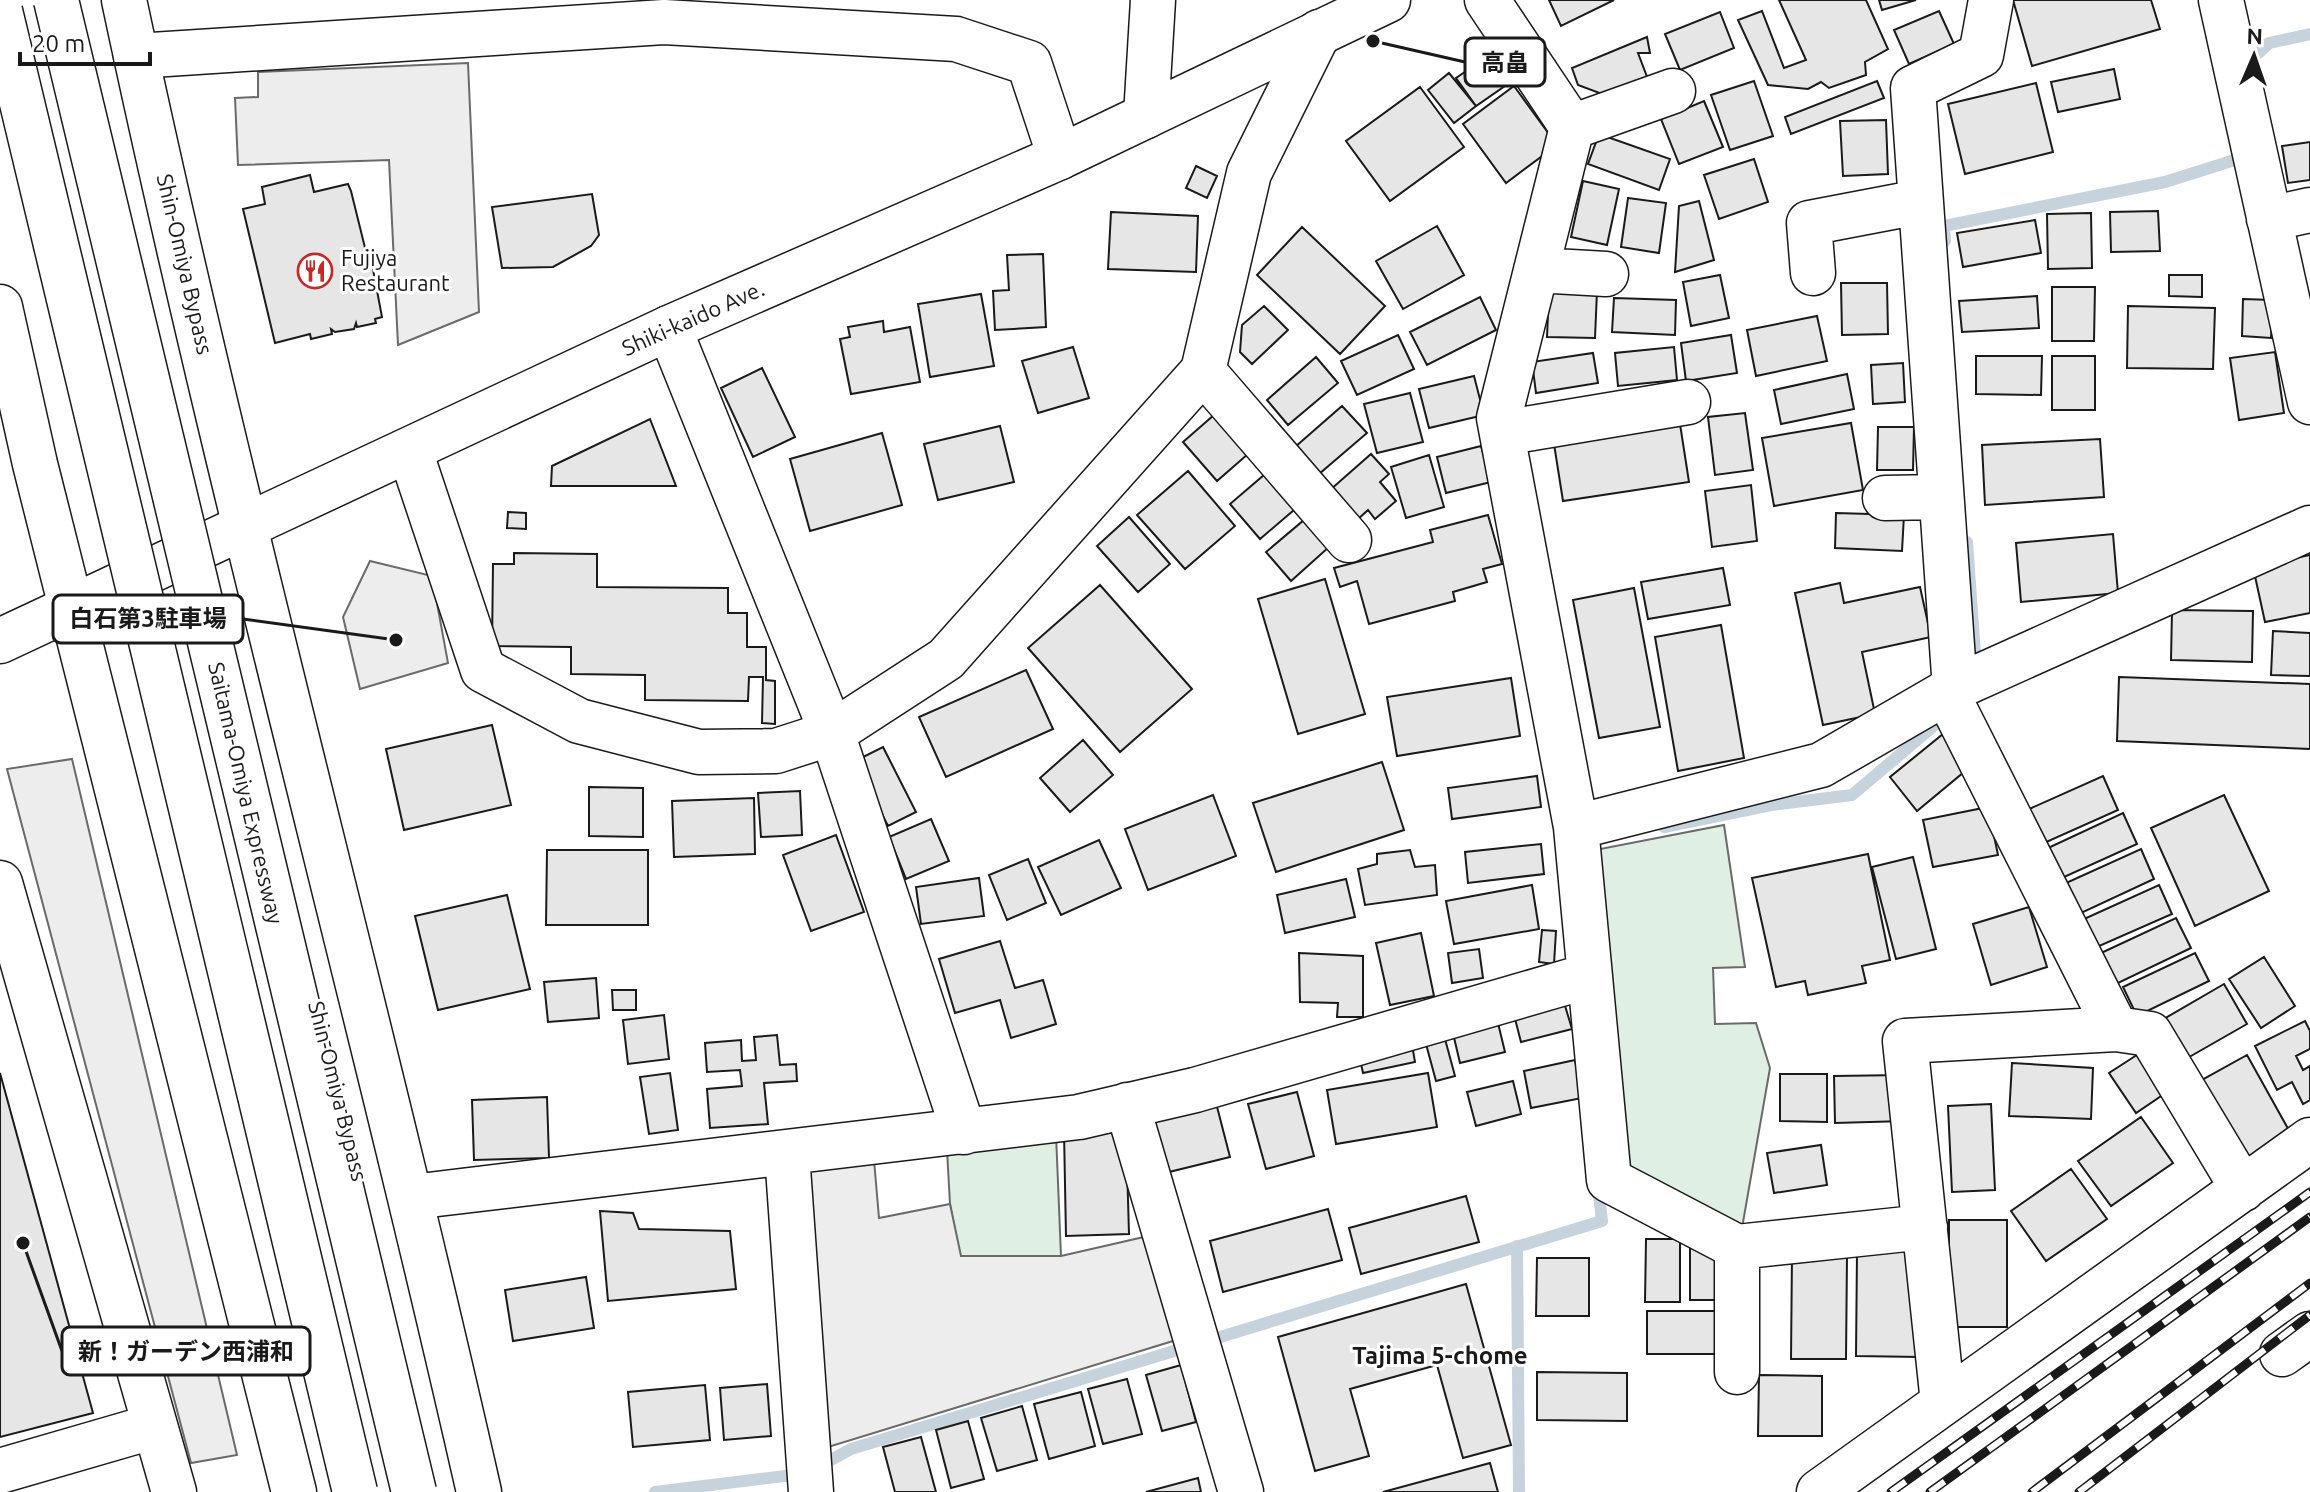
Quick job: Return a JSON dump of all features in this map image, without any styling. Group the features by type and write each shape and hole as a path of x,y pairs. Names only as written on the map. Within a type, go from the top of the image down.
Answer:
{"main road":[{"name":"Saitama-Omiya Expressway","path":"56,0 414,1492"},
{"name":"Shin-Omiya Bypass","path":"75,0 167,389"},
{"name":"Shin-Omiya Bypass","path":"124,0 247,527 412,1197 479,1492"},
{"path":"1146,116 1153,0"},
{"name":"Shiki-kaido Ave.","path":"0,641 669,328 1060,157 1388,0"},
{"path":"1487,0 1572,127 1499,418 1576,827 1609,1180 1737,1247 1925,1227"},
{"path":"1991,0 1981,55 1913,88 1950,690 2116,1029"},
{"path":"2221,0 2290,215 2310,402"},
{"path":"0,11 355,1492"},
{"path":"136,56 663,11 956,39 1029,63 1060,157"},
{"path":"410,451 483,670 579,721 699,752 776,751 832,733 946,659 1203,371 1249,173 1319,32"},
{"path":"0,84 81,422"},
{"path":"1572,127 1673,91"},
{"path":"1813,273 1809,223 1919,202"},
{"path":"1536,270 1606,274"},
{"path":"0,307 11,401 71,608 294,1492"},
{"path":"669,328 832,733 964,1132"},
{"path":"1203,371 1349,540"},
{"path":"1502,433 1688,402"},
{"path":"1885,498 1939,497"},
{"path":"1576,827 1821,765 1950,690 2310,528"},
{"name":"Shin-Omiya Bypass","path":"242,689 435,1492"},
{"path":"152,723 337,1492"},
{"path":"0,883 174,1492"},
{"path":"412,1197 1079,1117 1195,1090 1588,976"},
{"path":"1943,1403 1905,1041 2116,1029 2150,1034 2243,1189"},
{"path":"1127,1105 1241,1492"},
{"path":"1819,1492 2310,1140"},
{"path":"787,1154 811,1492"},
{"path":"1737,1247 1737,1372"},
{"path":"0,1471 155,1426"}],"green space":[{"path":"1724,825 1745,967 1713,968 1715,1024 1756,1023 1770,1068 1742,1228 1624,1181 1595,850"},
{"path":"1056,1134 1061,1256 960,1256 950,1204 947,1150"}],"shaded area":[{"path":"468,63 479,312 398,345 389,160 238,165 235,98 258,97 258,72"},
{"path":"370,561 432,576 448,663 360,689 343,617"},
{"path":"72,759 237,1455 191,1463 7,769"},
{"path":"874,1160 879,1218 950,1204 961,1256 1061,1256 1157,1234 1186,1337 825,1448 808,1170"}],"building":[{"path":"1549,0 1614,0 1561,26"},
{"path":"1779,0 1866,0 1888,49 1865,62 1866,75 1829,88 1821,82 1808,89 1768,85 1738,20 1762,11 1784,68 1806,60"},
{"path":"1879,0 1916,0 1882,10"},
{"path":"2013,0 2151,0 2160,29 2032,66"},
{"path":"1939,11 1954,44 1909,64 1894,30"},
{"path":"1720,12 1734,48 1680,70 1665,34"},
{"path":"1647,37 1650,53 1638,53 1649,82 1610,97 1578,85 1572,68"},
{"path":"1496,51 1515,79 1476,106 1456,78"},
{"path":"2114,69 2120,99 2058,112 2051,82"},
{"path":"1449,73 1476,106 1454,123 1428,90"},
{"path":"1754,81 1773,136 1730,150 1711,95"},
{"path":"1877,81 1884,98 1791,134 1785,117"},
{"path":"2036,83 2053,152 1965,174 1948,104"},
{"path":"1514,86 1557,145 1506,183 1463,124"},
{"path":"1420,87 1464,147 1390,201 1346,141"},
{"path":"1704,101 1723,147 1679,164 1661,119"},
{"path":"1886,120 1888,174 1843,176 1840,121"},
{"path":"1599,134 1670,159 1659,190 1588,164"},
{"path":"2310,142 2310,180 2288,183 2282,146"},
{"path":"1754,159 1768,202 1719,219 1704,175"},
{"path":"1196,166 1217,176 1207,198 1186,188"},
{"path":"310,175 314,192 348,184 369,264 372,264 382,317 375,319 376,323 357,327 356,323 354,329 335,332 331,329 332,334 311,339 310,334 275,343 243,209 265,204 262,187"},
{"path":"1583,181 1619,189 1607,245 1571,237"},
{"path":"592,194 599,235 591,246 553,267 502,268 492,207"},
{"path":"1628,198 1666,203 1659,253 1621,247"},
{"path":"1699,201 1714,260 1675,272 1679,206"},
{"path":"2158,211 2160,251 2111,252 2110,212"},
{"path":"1111,212 1198,216 1196,272 1108,269"},
{"path":"2091,213 2092,268 2048,269 2047,214"},
{"path":"2035,220 2041,253 1963,267 1957,233"},
{"path":"1437,226 1464,275 1403,309 1376,261"},
{"path":"1302,227 1385,306 1340,354 1257,275"},
{"path":"1043,254 1046,327 995,330 993,291 1009,290 1007,255"},
{"path":"1720,275 1729,318 1691,326 1683,282"},
{"path":"2169,275 2202,275 2202,297 2169,296"},
{"path":"1841,283 1887,283 1888,334 1842,335"},
{"path":"2052,287 2095,287 2094,341 2052,341"},
{"path":"1549,291 1597,291 1595,338 1547,337"},
{"path":"981,294 994,366 930,377 918,304"},
{"path":"2037,296 2039,328 1962,332 1959,301"},
{"path":"1480,297 1496,330 1427,365 1410,332"},
{"path":"1614,298 1676,300 1675,335 1612,332"},
{"path":"2243,299 2273,300 2271,338 2242,336"},
{"path":"1264,306 1288,330 1252,364 1240,352 1242,325"},
{"path":"2128,306 2215,308 2213,369 2127,368"},
{"path":"1817,316 1827,361 1756,376 1747,330"},
{"path":"883,321 884,332 910,327 920,382 851,394 840,339 850,337 848,327"},
{"path":"1398,335 1414,369 1357,395 1341,361"},
{"path":"1731,335 1737,373 1686,381 1681,343"},
{"path":"1073,347 1089,398 1038,413 1022,361"},
{"path":"1674,347 1677,380 1618,386 1615,353"},
{"path":"2275,352 2284,413 2239,420 2230,358"},
{"path":"1593,353 1598,383 1536,393 1532,362"},
{"path":"1976,356 2042,356 2041,395 1976,394"},
{"path":"2052,356 2095,356 2095,410 2052,410"},
{"path":"1316,357 1338,383 1288,425 1267,400"},
{"path":"1903,363 1905,402 1873,404 1871,365"},
{"path":"762,368 795,437 753,457 721,388"},
{"path":"1847,374 1854,409 1781,424 1774,390"},
{"path":"1474,376 1484,415 1429,428 1419,389"},
{"path":"1410,393 1423,442 1377,453 1364,404"},
{"path":"1342,406 1367,433 1319,474 1295,447"},
{"path":"1222,408 1256,447 1217,481 1183,442"},
{"path":"1745,413 1753,470 1715,475 1708,417"},
{"path":"650,419 676,486 551,486 552,466"},
{"path":"1851,423 1863,490 1774,506 1762,438"},
{"path":"1680,424 1689,482 1563,501 1554,444"},
{"path":"1000,426 1014,482 938,500 924,444"},
{"path":"1878,427 1914,427 1913,470 1877,470"},
{"path":"882,433 902,505 810,531 790,459"},
{"path":"2100,439 2104,497 1985,505 1982,445"},
{"path":"1481,446 1491,482 1446,493 1437,457"},
{"path":"1371,454 1389,474 1380,482 1396,501 1375,519 1368,510 1357,520 1330,490"},
{"path":"1429,455 1444,507 1406,518 1391,467"},
{"path":"1271,469 1301,504 1260,539 1230,504"},
{"path":"1188,471 1235,526 1185,569 1137,515"},
{"path":"1751,485 1757,541 1712,547 1705,491"},
{"path":"508,512 526,513 526,529 507,528"},
{"path":"1836,513 1904,515 1902,551 1835,548"},
{"path":"1488,515 1502,564 1483,569 1487,582 1453,592 1455,601 1369,624 1357,581 1340,587 1334,568 1433,542 1430,530"},
{"path":"1129,517 1170,564 1138,592 1097,546"},
{"path":"1304,520 1329,547 1291,581 1266,552"},
{"path":"2113,534 2118,593 2021,602 2016,543"},
{"path":"514,553 597,554 597,587 728,588 728,613 747,613 747,647 766,647 766,680 775,681 775,724 762,723 763,677 749,677 748,701 645,700 645,675 571,674 571,647 492,646 493,564 514,564"},
{"path":"2310,555 2310,613 2265,622 2253,567"},
{"path":"1723,568 1730,605 1648,619 1641,582"},
{"path":"1325,579 1365,714 1298,734 1258,599"},
{"path":"1840,583 1844,603 1920,587 1931,637 1862,652 1875,714 1823,725 1795,593"},
{"path":"1100,585 1192,689 1120,752 1028,648"},
{"path":"1634,588 1660,727 1599,738 1573,600"},
{"path":"2172,610 2253,611 2252,662 2171,660"},
{"path":"1721,625 1744,758 1678,771 1655,637"},
{"path":"2273,631 2310,633 2310,676 2271,675"},
{"path":"1026,670 1053,729 946,777 919,717"},
{"path":"2119,677 2310,684 2310,749 2117,741"},
{"path":"1511,678 1520,736 1397,756 1387,697"},
{"path":"492,725 511,805 404,830 386,749"},
{"path":"1943,734 1970,767 1917,811 1890,777"},
{"path":"1083,740 1113,775 1070,812 1040,778"},
{"path":"883,747 916,812 888,826 855,761"},
{"path":"1382,762 1404,830 1276,872 1253,803"},
{"path":"1537,776 1541,807 1452,819 1448,788"},
{"path":"2103,776 2118,810 2042,844 2027,810"},
{"path":"589,787 643,788 643,837 589,836"},
{"path":"800,791 802,835 761,837 758,793"},
{"path":"1213,795 1236,856 1148,890 1125,829"},
{"path":"2224,795 2269,891 2195,926 2151,828"},
{"path":"754,798 755,854 674,857 672,801"},
{"path":"1988,807 1998,855 1933,867 1923,820"},
{"path":"2123,813 2137,844 2062,878 2048,848"},
{"path":"931,819 949,861 906,879 889,837"},
{"path":"836,835 864,912 811,931 783,855"},
{"path":"1099,840 1121,888 1061,915 1038,867"},
{"path":"1541,844 1544,874 1468,883 1465,852"},
{"path":"2141,849 2154,879 2079,914 2066,883"},
{"path":"547,850 648,850 648,925 546,925"},
{"path":"1410,850 1415,867 1435,865 1437,895 1365,905 1358,869 1377,864 1377,854"},
{"path":"1868,854 1890,960 1862,966 1866,983 1808,995 1805,981 1776,987 1752,878"},
{"path":"1913,857 1936,949 1896,959 1872,867"},
{"path":"1028,859 1046,903 1007,920 989,875"},
{"path":"979,878 984,916 921,924 916,887"},
{"path":"1346,879 1355,917 1285,933 1277,895"},
{"path":"1532,885 1539,929 1454,944 1446,901"},
{"path":"2159,885 2172,914 2097,947 2084,919"},
{"path":"507,895 530,989 438,1010 415,916"},
{"path":"2029,907 2047,967 1991,985 1973,924"},
{"path":"2176,918 2191,948 2116,984 2101,953"},
{"path":"1542,930 1556,931 1554,964 1539,962"},
{"path":"1421,933 1434,996 1390,1005 1376,943"},
{"path":"1000,941 1015,988 1043,980 1056,1024 1011,1038 1000,1000 955,1013 939,959"},
{"path":"1479,949 1483,978 1452,983 1448,953"},
{"path":"1299,953 1363,956 1363,1017 1337,1017 1338,1003 1300,1002"},
{"path":"2195,953 2209,981 2137,1016 2123,987"},
{"path":"2264,957 2295,1006 2261,1028 2229,979"},
{"path":"596,978 599,1018 548,1022 544,982"},
{"path":"2224,984 2247,1024 2184,1060 2162,1020"},
{"path":"612,990 636,990 636,1010 613,1010"},
{"path":"1563,999 1572,1029 1521,1042 1513,1011"},
{"path":"664,1015 669,1059 628,1064 623,1020"},
{"path":"1497,1019 1505,1052 1460,1063 1452,1029"},
{"path":"2305,1021 2310,1031 2310,1049 2296,1056 2303,1070 2310,1066 2310,1100 2303,1104 2292,1082 2277,1090 2255,1046"},
{"path":"777,1035 780,1065 796,1064 797,1081 764,1083 768,1124 710,1128 707,1089 742,1086 740,1070 707,1072 705,1043 741,1040 742,1061 756,1060 754,1037"},
{"path":"1411,1039 1415,1062 1363,1073 1358,1050"},
{"path":"1445,1039 1455,1076 1436,1081 1426,1044"},
{"path":"2143,1051 2170,1090 2136,1113 2109,1073"},
{"path":"2247,1055 2291,1134 2246,1159 2202,1080"},
{"path":"1575,1060 1582,1098 1531,1108 1524,1071"},
{"path":"2012,1063 2093,1068 2091,1119 2009,1116"},
{"path":"0,1073 93,1413 0,1437"},
{"path":"670,1073 678,1130 649,1134 640,1077"},
{"path":"1428,1073 1437,1127 1336,1144 1327,1090"},
{"path":"1780,1074 1827,1074 1827,1122 1780,1121"},
{"path":"1903,1075 1905,1121 1835,1123 1834,1076"},
{"path":"1513,1081 1521,1114 1476,1126 1467,1092"},
{"path":"1297,1092 1314,1156 1266,1169 1248,1104"},
{"path":"547,1097 549,1158 474,1160 472,1100"},
{"path":"1215,1099 1230,1157 1165,1173 1150,1115"},
{"path":"1991,1104 1995,1190 1952,1192 1948,1106"},
{"path":"2141,1117 2173,1163 2111,1206 2078,1161"},
{"path":"1126,1131 1129,1234 1066,1236 1064,1132"},
{"path":"1821,1145 1827,1185 1774,1193 1767,1153"},
{"path":"2071,1169 2107,1219 2046,1261 2011,1211"},
{"path":"1466,1196 1479,1242 1361,1274 1349,1228"},
{"path":"1328,1209 1342,1260 1223,1292 1210,1241"},
{"path":"600,1211 633,1213 639,1229 730,1231 736,1289 608,1301"},
{"path":"1949,1220 2007,1220 2007,1327 1949,1327"},
{"path":"1646,1239 1680,1239 1680,1302 1645,1302"},
{"path":"1690,1247 1725,1248 1724,1300 1690,1300"},
{"path":"1857,1252 1921,1252 1920,1357 1856,1356"},
{"path":"1792,1254 1847,1256 1846,1359 1791,1359"},
{"path":"1537,1258 1589,1258 1589,1316 1536,1316"},
{"path":"586,1277 594,1328 513,1341 505,1290"},
{"path":"1466,1284 1511,1445 1463,1458 1437,1365 1350,1389 1369,1456 1315,1471 1278,1337"},
{"path":"1647,1311 1718,1311 1718,1354 1647,1354"},
{"path":"1181,1365 1196,1422 1162,1431 1146,1375"},
{"path":"1537,1372 1627,1373 1627,1421 1537,1420"},
{"path":"1759,1375 1822,1376 1822,1436 1758,1436"},
{"path":"1127,1379 1142,1434 1103,1444 1088,1389"},
{"path":"767,1384 771,1436 724,1440 720,1388"},
{"path":"705,1385 710,1440 633,1447 628,1392"},
{"path":"1081,1392 1095,1446 1049,1459 1034,1404"},
{"path":"1022,1406 1037,1460 997,1471 981,1418"},
{"path":"968,1421 984,1479 951,1488 936,1430"},
{"path":"921,1437 936,1492 895,1492 883,1447"},
{"path":"1490,1463 1498,1492 1383,1492"},
{"path":"1198,1478 1201,1492 1146,1492"}],"waterway":[{"path":"2253,58 2269,43 2310,34"},
{"path":"1945,241 1944,226 2165,182 2238,159"},
{"path":"1967,542 1976,668"},
{"path":"1664,827 1771,805 1852,795 1949,713"},
{"path":"818,1467 851,1449 1602,1221 1598,1187"},
{"path":"1517,1246 1519,1492"},
{"path":"655,1492 801,1474"}],"railway":[{"path":"1891,1492 2310,1192"},
{"path":"1930,1492 2310,1217"},
{"path":"2032,1492 2310,1283"},
{"path":"2079,1492 2310,1315"}],"place":[{"name":"高畠","path":"1373,41"},
{"name":"Fujiya Restaurant","path":"315,271"},
{"name":"白石第3駐車場","path":"396,640"},
{"name":"新！ガーデン西浦和","path":"23,1243"}],"district":[{"name":"Tajima 5-chome","path":"1440,1356"}]}
